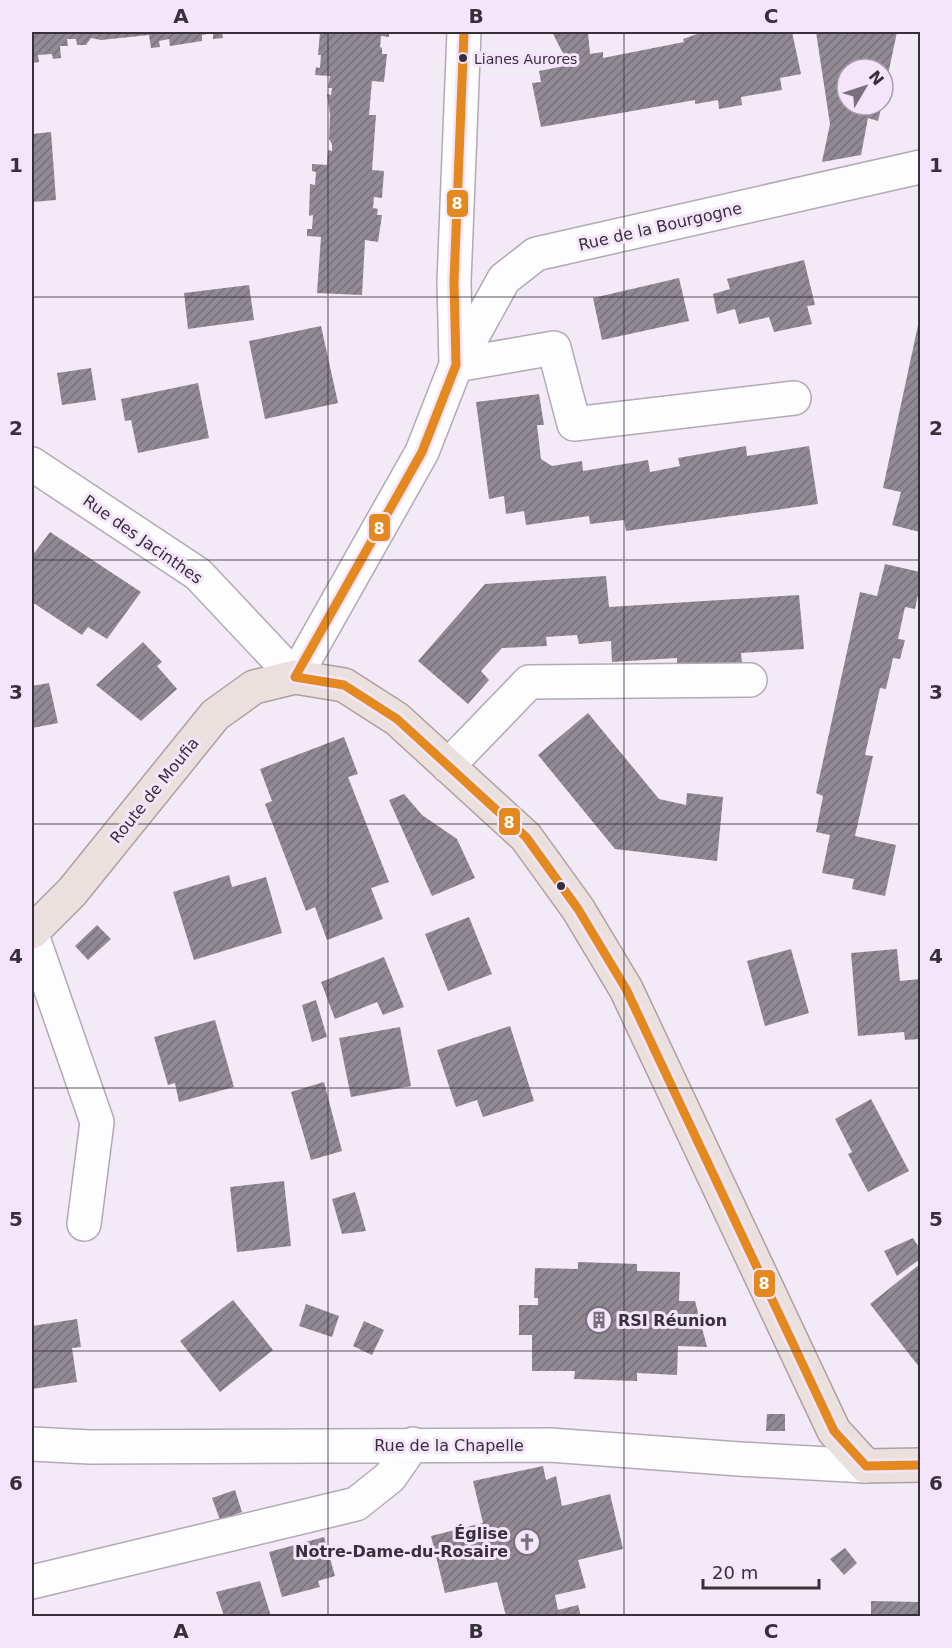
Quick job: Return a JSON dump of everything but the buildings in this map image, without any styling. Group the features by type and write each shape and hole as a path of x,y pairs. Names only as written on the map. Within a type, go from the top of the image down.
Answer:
{"main road":[{"path":"295,677 344,685 397,719 526,837 578,909 626,989 834,1431 866,1466 921,1465"},
{"name":"Route de Moufia","path":"32,933 72,892 215,715 254,687 295,677"}],"street":[{"path":"295,677 422,452 456,365 454,281 464,32"},
{"name":"Rue de la Bourgogne","path":"456,365 504,279 536,254 921,167"},
{"path":"456,365 554,348 574,424 794,398"},
{"name":"Rue des Jacinthes","path":"32,464 198,574 295,677"},
{"path":"448,766 529,681 750,680"},
{"path":"32,933 96,1122 84,1224"},
{"name":"Rue de la Chapelle","path":"32,1444 102,1446 550,1445 866,1466"},
{"path":"32,1582 356,1504 390,1477 413,1444"}],"transit line":[{"name":"8","path":"295,677 422,452 456,365 454,281 464,32"},
{"name":"8","path":"295,677 344,685 397,719 526,837 578,909 626,989 834,1431 866,1466 920,1465"}],"place":[{"name":"Lianes Aurores","path":"463,58"},
{"name":"RSI Réunion","path":"599,1320"},
{"name":"Église Notre-Dame-du-Rosaire","path":"527,1542"}]}
